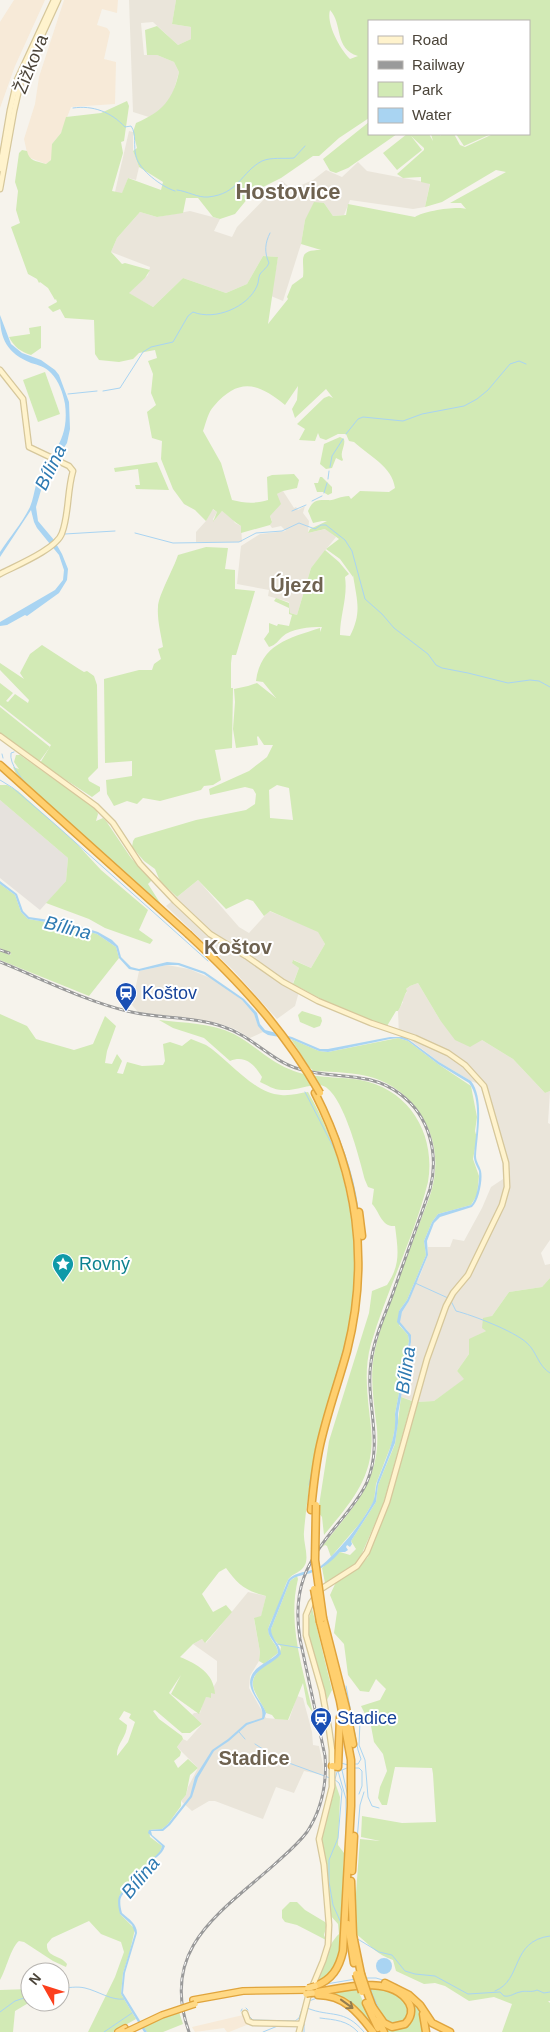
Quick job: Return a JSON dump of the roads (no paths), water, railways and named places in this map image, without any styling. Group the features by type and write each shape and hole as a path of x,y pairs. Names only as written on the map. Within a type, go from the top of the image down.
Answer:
{"highway":[{"path":"0,765 187,936 235,984 263,1016 296,1060 317,1093 338,1131 352,1176 361,1224 363,1263 361,1301 355,1336 323,1451 316,1505 315,1560 321,1620 346,1708 353,1760 346,1889 349,1935 364,1992 380,2032"},
{"path":"0,770 187,936"},
{"path":"317,1093 334,1133 348,1176 357,1223 359,1263 354,1317 347,1350 319,1450 311,1510 311,1561 321,1620 353,1760"},
{"path":"335,1766 340,1701"},
{"path":"310,1991 327,1980 337,1969 349,1935 356,1807 353,1772"},
{"path":"310,1991 356,1981 375,1981 388,1984 401,1989 420,2005 432,2024 449,2032"},
{"path":"118,2032 126,2031 194,2002 243,1995 298,1993 359,1985 380,1986 404,1997 410,2006 411,2015 405,2024 392,2027 384,2023 372,2006"},
{"path":"310,1991 342,2000 355,2011 373,2032"},
{"path":"364,1992 384,2032"},
{"path":"415,2001 423,2014 426,2032"},
{"path":"432,2032 439,2030 449,2032"}],"main road":[{"name":"Žižkova","path":"0,169 7,122 20,73 56,0"},
{"name":"Žižkova","path":"0,189 21,81 56,0"},
{"path":"0,370 21,396 25,404 28,445 32,450 70,467 73,471 69,484 63,530 57,542 0,574"},
{"path":"0,736 96,806 113,823 135,858 206,931 283,982 336,1010 385,1029 410,1036 448,1053 465,1065 481,1082 488,1097 505,1158 507,1187 500,1210 468,1275 449,1299 427,1359 387,1502 367,1552 357,1566 321,1589 311,1603 306,1615 306,1635 325,1704 335,1766 331,1794 319,1839 324,1865 329,1925 328,1945 308,1997 299,2032"},
{"path":"245,2013 248,2021 253,2023 300,2024"}],"water":[{"name":"Bílina","path":"0,315 11,344 22,353 41,360 59,375 69,402 70,429 67,443 45,477 36,507 38,521 54,540 62,554 68,569 67,580 59,593 27,616 25,615 7,625 0,626 0,622 55,590 63,580 64,570 59,555 37,528 31,510 0,557 0,552 30,507 36,485 61,438 66,417 64,400 56,380 47,369 23,359 11,350 3,338"},
{"name":"Bílina","path":"0,881 17,894 23,911 29,917 70,923 98,932 118,946 121,957 131,967 139,969 167,962 179,963 205,972 244,999 257,1013 260,1024 265,1030 292,1037 320,1049 390,1037 405,1037 439,1062 471,1081 478,1098 479,1118 476,1156 481,1175 480,1190 477,1200 472,1207 440,1217 434,1223 427,1241 428,1255 409,1301 402,1312 400,1322 411,1335 411,1342 398,1414 395,1443 378,1485 376,1502 351,1541 350,1547 347,1545 348,1550 340,1552 321,1568 295,1577 290,1581 271,1629 272,1636 281,1654 254,1676 253,1688 266,1713 264,1719 247,1725 214,1751 198,1778 192,1797 170,1825 163,1831 151,1831 152,1835 165,1846 164,1849 152,1862 144,1879 122,1895 120,1905 122,1913 134,1924 137,1930 125,1973 123,1993 147,2032 144,2032 121,1994 123,1973 135,1933 132,1925 120,1914 118,1899 123,1892 142,1877 148,1864 160,1852 162,1846 148,1833 149,1830 162,1829 168,1824 190,1796 195,1777 212,1750 246,1723 262,1718 261,1707 252,1691 250,1679 256,1670 278,1653 268,1629 288,1580 296,1575 318,1568 329,1559 357,1527 373,1502 378,1480 393,1438 395,1414 409,1341 408,1335 397,1322 399,1311 407,1300 426,1255 424,1241 432,1222 438,1214 471,1205 476,1194 479,1171 474,1157 477,1119 476,1099 469,1083 438,1064 408,1041 398,1038 390,1039 328,1052 319,1051 291,1039 268,1035 258,1026 254,1014 242,1000 204,974 178,965 167,965 139,971 129,969 119,958 116,947 97,934 69,926 28,919 21,912 15,895 0,884"},
{"path":"381,1958 387,1958 392,1963 390,1972 381,1974 376,1969 376,1963"}],"waterway":[{"path":"73,108 95,109 114,117 125,127 131,126 134,133 136,156 142,167 158,182 175,191"},
{"path":"177,190 204,197 227,192 262,161 294,158 305,146"},
{"path":"103,391 120,388 143,352 151,347 173,342 188,316 193,312 211,315 221,313 239,306 253,294 260,274 269,263 266,248 270,233"},
{"path":"346,434 358,419 363,417 403,421 422,414 464,406 488,390 510,364 519,361 526,364"},
{"path":"68,394 97,391"},
{"path":"330,467 332,456 343,439"},
{"path":"328,479 329,471"},
{"path":"324,493 327,483"},
{"path":"312,501 322,496"},
{"path":"292,511 306,505"},
{"path":"135,533 173,543 239,542 256,533 282,531 299,523 315,529 321,525 326,525 345,540 352,551 365,599 394,628 428,654 436,665 508,683 530,680 539,681 550,687"},
{"path":"65,534 115,531"},
{"path":"14,752 11,753 12,762 17,772 36,794 76,829"},
{"path":"2,754 3,758"},
{"path":"0,780 13,788 57,826 208,961"},
{"path":"111,860 191,933"},
{"path":"305,1092 339,1158"},
{"path":"320,1097 344,1152 356,1194 358,1209"},
{"path":"357,1316 361,1275 361,1237"},
{"path":"415,1283 448,1298"},
{"path":"451,1301 456,1311 493,1324 521,1338 527,1343 543,1367 550,1373"},
{"path":"354,1333 356,1325"},
{"path":"324,1417 345,1344"},
{"path":"309,1485 321,1428"},
{"path":"277,1644 301,1648"},
{"path":"328,1665 330,1673"},
{"path":"323,1686 333,1745"},
{"path":"346,1686 361,1759 358,1764 352,1764"},
{"path":"360,1721 359,1745 365,1760 368,1797 372,1806 379,1808"},
{"path":"239,1732 245,1739"},
{"path":"342,1742 343,1733"},
{"path":"255,1744 266,1751"},
{"path":"278,1759 330,1778"},
{"path":"341,1763 348,1765"},
{"path":"335,1779 337,1772 347,1768"},
{"path":"354,1768 359,1768 362,1771 362,1786 359,1794"},
{"path":"342,1770 348,1797"},
{"path":"338,1771 346,1799 346,1845"},
{"path":"353,1834 354,1775"},
{"path":"334,1779 339,1783 342,1791 338,1838 329,1860 329,1882 333,1905 342,1925"},
{"path":"356,1852 360,1805 364,1792"},
{"path":"343,1904 346,1849"},
{"path":"348,1909 349,1923"},
{"path":"495,1991 504,1986 510,1978 528,1945 537,1939 550,1936"},
{"path":"356,1938 379,1952 392,1955 405,1971 435,1976 468,1994 500,1992 506,1996 522,1991 537,1990 544,1993 550,1992"},
{"path":"321,1972 329,1952"},
{"path":"364,1978 376,1978 393,1983"},
{"path":"326,1984 356,1979"},
{"path":"367,1982 376,1983"},
{"path":"396,1984 409,1992"},
{"path":"70,1987 82,1987 115,1999 124,1999"},
{"path":"372,1987 371,1991 381,2014"},
{"path":"270,1993 296,1993"},
{"path":"331,1993 342,1997 352,2004"},
{"path":"248,2015 253,2020 295,2021 299,2018 306,1998"},
{"path":"309,2001 317,1998"},
{"path":"0,2012 20,1999"},
{"path":"415,2005 421,2014"},
{"path":"307,2008 344,2016 357,2024 364,2032"},
{"path":"410,2023 414,2017 414,2010"},
{"path":"104,2032 132,2013"},
{"path":"320,2018 345,2023 358,2032"},
{"path":"385,2019 395,2024"},
{"path":"304,2021 304,2032"},
{"path":"263,2032 280,2025"},
{"path":"386,2028 396,2030 405,2027"}],"railway":[{"path":"0,950 9,953"},
{"path":"0,962 111,1007 139,1014 200,1021 224,1027 244,1036 279,1060 299,1069 363,1078 388,1086 400,1094 419,1113 430,1137 433,1163 430,1189 372,1353 370,1377 374,1437 372,1467 361,1494 326,1539 310,1564 300,1591 298,1606 300,1639 325,1756 324,1786 320,1805 307,1832 288,1853 234,1899 200,1935 189,1955 182,1977 182,2003 189,2032"}],"place":[{"name":"Koštov","path":"126,1012"},
{"name":"Rovný","path":"63,1283"},
{"name":"Stadice","path":"321,1737"}],"district":[{"name":"Hostovice","path":"288,191"},
{"name":"Újezd","path":"297,585"},
{"name":"Koštov","path":"238,947"},
{"name":"Stadice","path":"254,1758"}]}
